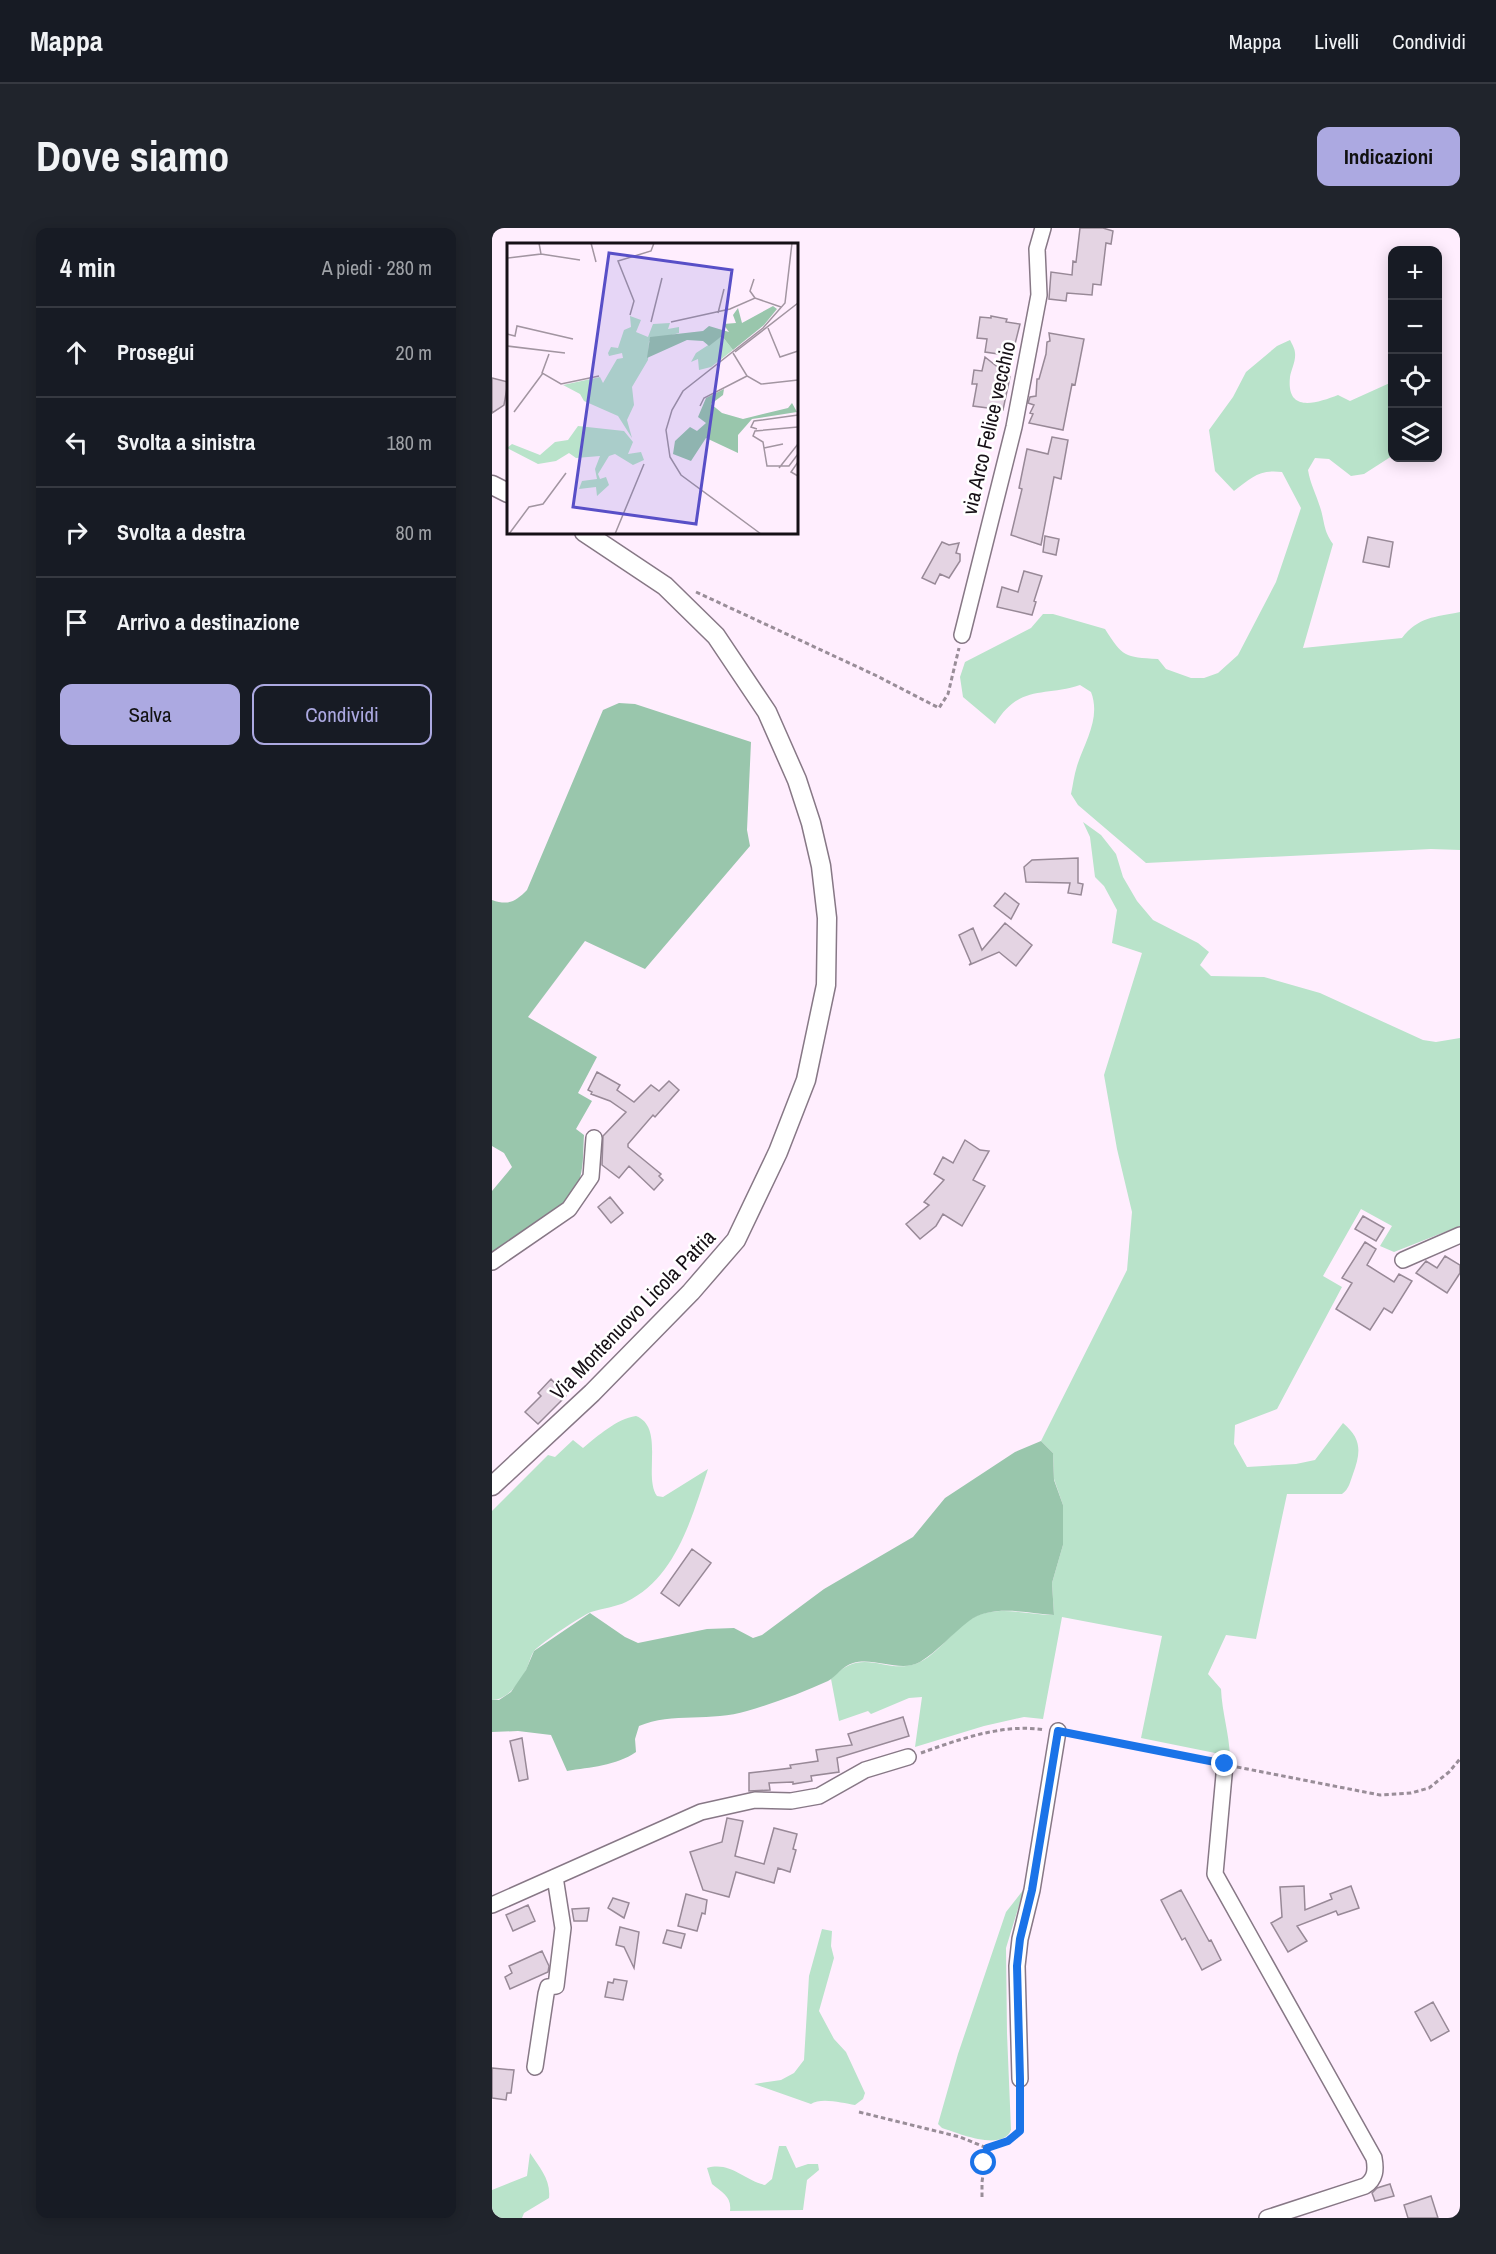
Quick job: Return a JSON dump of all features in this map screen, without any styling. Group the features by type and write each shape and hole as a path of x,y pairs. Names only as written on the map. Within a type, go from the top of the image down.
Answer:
{"main road":[{"path":"492,485 507,492"},
{"name":"Via Montenuovo Licola Patria","path":"492,1486 592,1393 691,1292 736,1240 778,1152 808,1070 826,985 826,918 821,866 811,823 797,780 767,712 716,636 664,586 587,534"}],"street":[{"name":"via Arco Felice vecchio","path":"962,636 1014,427 1040,296 1037,249 1044,228"},
{"path":"492,1262 569,1209 591,1177 594,1138"},
{"path":"1403,1260 1460,1235"},
{"path":"1020,2079 1017,1966 1058,1731"},
{"path":"492,1905 700,1812 754,1800 791,1801 819,1796 865,1770 908,1757"},
{"path":"1225,1764 1215,1874 1374,2158 1376,2168 1374,2177 1365,2186 1267,2218"},
{"path":"535,2067 546,1994 548,1987 555,1986 563,1928 555,1877"}],"path":[{"path":"678,599 695,591 875,675 939,708 948,694 962,636"},
{"path":"908,1757 999,1729 1033,1728 1380,1795 1429,1788 1449,1772 1460,1759"},
{"path":"859,2112 960,2137 987,2148 1008,2141 1020,2131 1020,2079"},
{"path":"982,2197 987,2148"}],"green space":[{"path":"1290,340 1294,350 1290,389 1293,397 1298,401 1313,403 1338,395 1350,401 1388,384 1388,459 1364,474 1351,476 1329,459 1315,458 1308,470 1326,530 1333,544 1303,648 1402,638 1421,622 1460,612 1460,850 1431,849 1146,863 1078,805 1071,794 1076,769 1093,720 1094,702 1091,692 1080,685 1023,697 1004,711 995,724 963,697 960,677 965,662 1031,628 1043,614 1053,614 1105,629 1116,645 1126,654 1158,659 1166,669 1191,678 1204,678 1218,673 1238,655 1276,582 1301,508 1282,472 1261,473 1234,491 1215,471 1209,430 1233,397 1246,372 1277,346"},
{"path":"619,703 635,704 751,742 747,830 750,846 645,969 585,941 528,1017 597,1057 578,1093 592,1101 576,1129 584,1135 580,1178 574,1189 555,1211 492,1256 492,1191 512,1167 504,1153 492,1146 492,900 503,903 512,901 527,890 603,710"},
{"path":"1083,822 1101,835 1116,854 1123,877 1137,901 1153,920 1198,943 1209,952 1200,965 1211,976 1264,977 1320,993 1423,1040 1436,1042 1460,1038 1460,1226 1394,1252 1380,1246 1392,1226 1361,1209 1323,1276 1342,1287 1277,1409 1235,1425 1234,1444 1247,1467 1296,1464 1315,1460 1343,1423 1357,1440 1358,1452 1350,1483 1342,1494 1287,1494 1256,1639 1226,1635 1208,1674 1221,1689 1230,1756 1141,1738 1162,1636 1062,1617 1043,1719 1024,1717 984,1726 915,1747 922,1697 909,1698 871,1714 868,1711 839,1721 831,1679 853,1664 864,1662 906,1666 918,1663 932,1654 971,1619 990,1612 1012,1611 1054,1615 1052,1583 1063,1545 1063,1505 1054,1479 1053,1453 1041,1441 1127,1270 1132,1212 1117,1149 1104,1075 1142,953 1112,943 1117,910 1104,886 1095,877 1090,837"},
{"path":"636,1416 645,1422 650,1430 653,1488 657,1496 663,1497 708,1469 680,1544 658,1578 643,1591 622,1604 591,1612 552,1636 534,1651 518,1684 503,1697 492,1700 492,1511 548,1455 555,1457 573,1440 583,1448 614,1424"},
{"path":"1041,1441 1053,1453 1054,1480 1063,1505 1063,1545 1052,1583 1054,1615 1010,1611 988,1613 969,1621 933,1653 913,1665 853,1663 828,1681 788,1698 747,1711 720,1716 665,1719 639,1726 635,1739 636,1752 603,1765 567,1771 551,1735 518,1731 492,1732 492,1700 499,1700 511,1692 526,1670 534,1651 590,1613 625,1637 638,1643 707,1629 734,1628 753,1638 762,1635 824,1589 913,1537 945,1498 1015,1452"},
{"path":"1024,1889 1006,1948 1011,2130 999,2140 968,2137 942,2128 938,2124 958,2054 1006,1912"},
{"path":"822,1929 832,1931 831,1946 834,1958 819,2011 834,2039 846,2052 865,2093 863,2099 855,2105 826,2101 811,2104 754,2084 781,2080 794,2073 804,2060 809,1976"},
{"path":"779,2146 786,2146 796,2168 818,2164 819,2170 807,2180 803,2210 730,2211 728,2198 712,2184 707,2168 730,2169 765,2185 772,2179"},
{"path":"530,2153 547,2180 549,2198 524,2213 522,2218 492,2218 492,2190 527,2176"}],"building":[{"path":"1080,228 1103,228 1113,231 1111,244 1106,243 1101,285 1093,284 1092,295 1067,293 1066,301 1049,299 1051,272 1072,275"},
{"path":"991,316 1020,324 1012,356 985,352 987,339 977,338 980,317 991,318"},
{"path":"1049,333 1084,339 1063,430 1029,423 1034,405 1028,403 1030,397 1036,396 1037,379 1039,379 1046,354 1047,342 1050,341"},
{"path":"985,357 1010,377 1003,410 973,406 977,384 972,384 974,370 982,371"},
{"path":"492,378 507,382 507,388 504,405 492,413"},
{"path":"1052,437 1068,440 1061,479 1054,477 1041,545 1011,535 1022,489 1019,488 1027,449 1048,454"},
{"path":"1045,536 1059,539 1056,555 1043,552"},
{"path":"1368,537 1393,542 1389,567 1363,562"},
{"path":"942,542 949,545 959,543 956,553 960,554 960,561 949,578 940,574 935,584 922,578"},
{"path":"1024,571 1042,576 1032,615 997,607 1002,587 1018,592"},
{"path":"1078,858 1078,883 1083,884 1081,895 1068,893 1070,883 1026,882 1024,867 1032,860"},
{"path":"1005,893 1019,904 1011,919 994,906"},
{"path":"1005,923 1032,945 1016,966 999,952 969,965 971,963 959,935 973,928 982,950"},
{"path":"597,1072 620,1085 617,1090 634,1102 651,1085 659,1091 669,1081 679,1090 628,1144 628,1147 661,1174 659,1176 663,1180 654,1190 629,1166 619,1178 602,1165 603,1136 626,1112 610,1101 591,1094 592,1092 588,1090"},
{"path":"965,1140 980,1150 989,1151 973,1180 985,1186 962,1226 943,1214 936,1226 920,1239 906,1224 929,1205 924,1202 944,1180 934,1174 943,1157 953,1163"},
{"path":"610,1197 623,1213 611,1223 598,1207"},
{"path":"1363,1216 1384,1228 1376,1241 1355,1229"},
{"path":"1365,1242 1376,1249 1367,1265 1394,1282 1399,1274 1412,1281 1392,1313 1384,1308 1370,1330 1336,1309 1352,1283 1342,1278"},
{"path":"1445,1256 1460,1265 1460,1273 1447,1293 1416,1273 1426,1261 1437,1268"},
{"path":"551,1379 566,1396 538,1424 525,1412 541,1396 538,1393"},
{"path":"692,1549 711,1563 679,1606 661,1593"},
{"path":"903,1717 909,1736 837,1758 839,1772 811,1776 812,1781 793,1784 793,1782 769,1783 770,1790 749,1791 749,1773 791,1768 790,1765 818,1761 816,1750 852,1745 848,1734"},
{"path":"522,1738 528,1779 519,1781 510,1741"},
{"path":"727,1818 743,1821 735,1856 764,1864 774,1828 797,1834 793,1849 796,1850 790,1872 778,1868 774,1883 736,1872 729,1897 703,1890 690,1852 722,1842"},
{"path":"1304,1886 1305,1910 1332,1899 1330,1894 1351,1886 1359,1908 1338,1915 1336,1911 1297,1926 1307,1941 1288,1952 1271,1923 1282,1917 1280,1887"},
{"path":"1181,1890 1221,1960 1202,1970 1185,1938 1182,1940 1161,1900"},
{"path":"686,1894 707,1900 705,1914 702,1913 697,1931 678,1926"},
{"path":"613,1898 629,1903 624,1918 608,1908"},
{"path":"528,1905 535,1921 513,1931 506,1915"},
{"path":"589,1908 587,1921 574,1921 572,1909"},
{"path":"620,1927 639,1932 634,1968 624,1947 616,1945"},
{"path":"667,1930 685,1934 681,1948 663,1943"},
{"path":"542,1951 549,1966 548,1972 510,1989 505,1977 512,1973 509,1966"},
{"path":"614,1979 627,1981 623,2000 605,1997 608,1982 613,1983"},
{"path":"1433,2002 1449,2031 1431,2041 1415,2012"},
{"path":"492,2068 514,2070 511,2093 507,2093 506,2100 492,2098"},
{"path":"1390,2184 1394,2196 1375,2201 1372,2193 1377,2188"},
{"path":"1431,2196 1438,2218 1408,2218 1404,2205"}],"route":[{"path":"984,2163 987,2148 1008,2141 1020,2131 1017,1966 1058,1731 1225,1764"}]}
